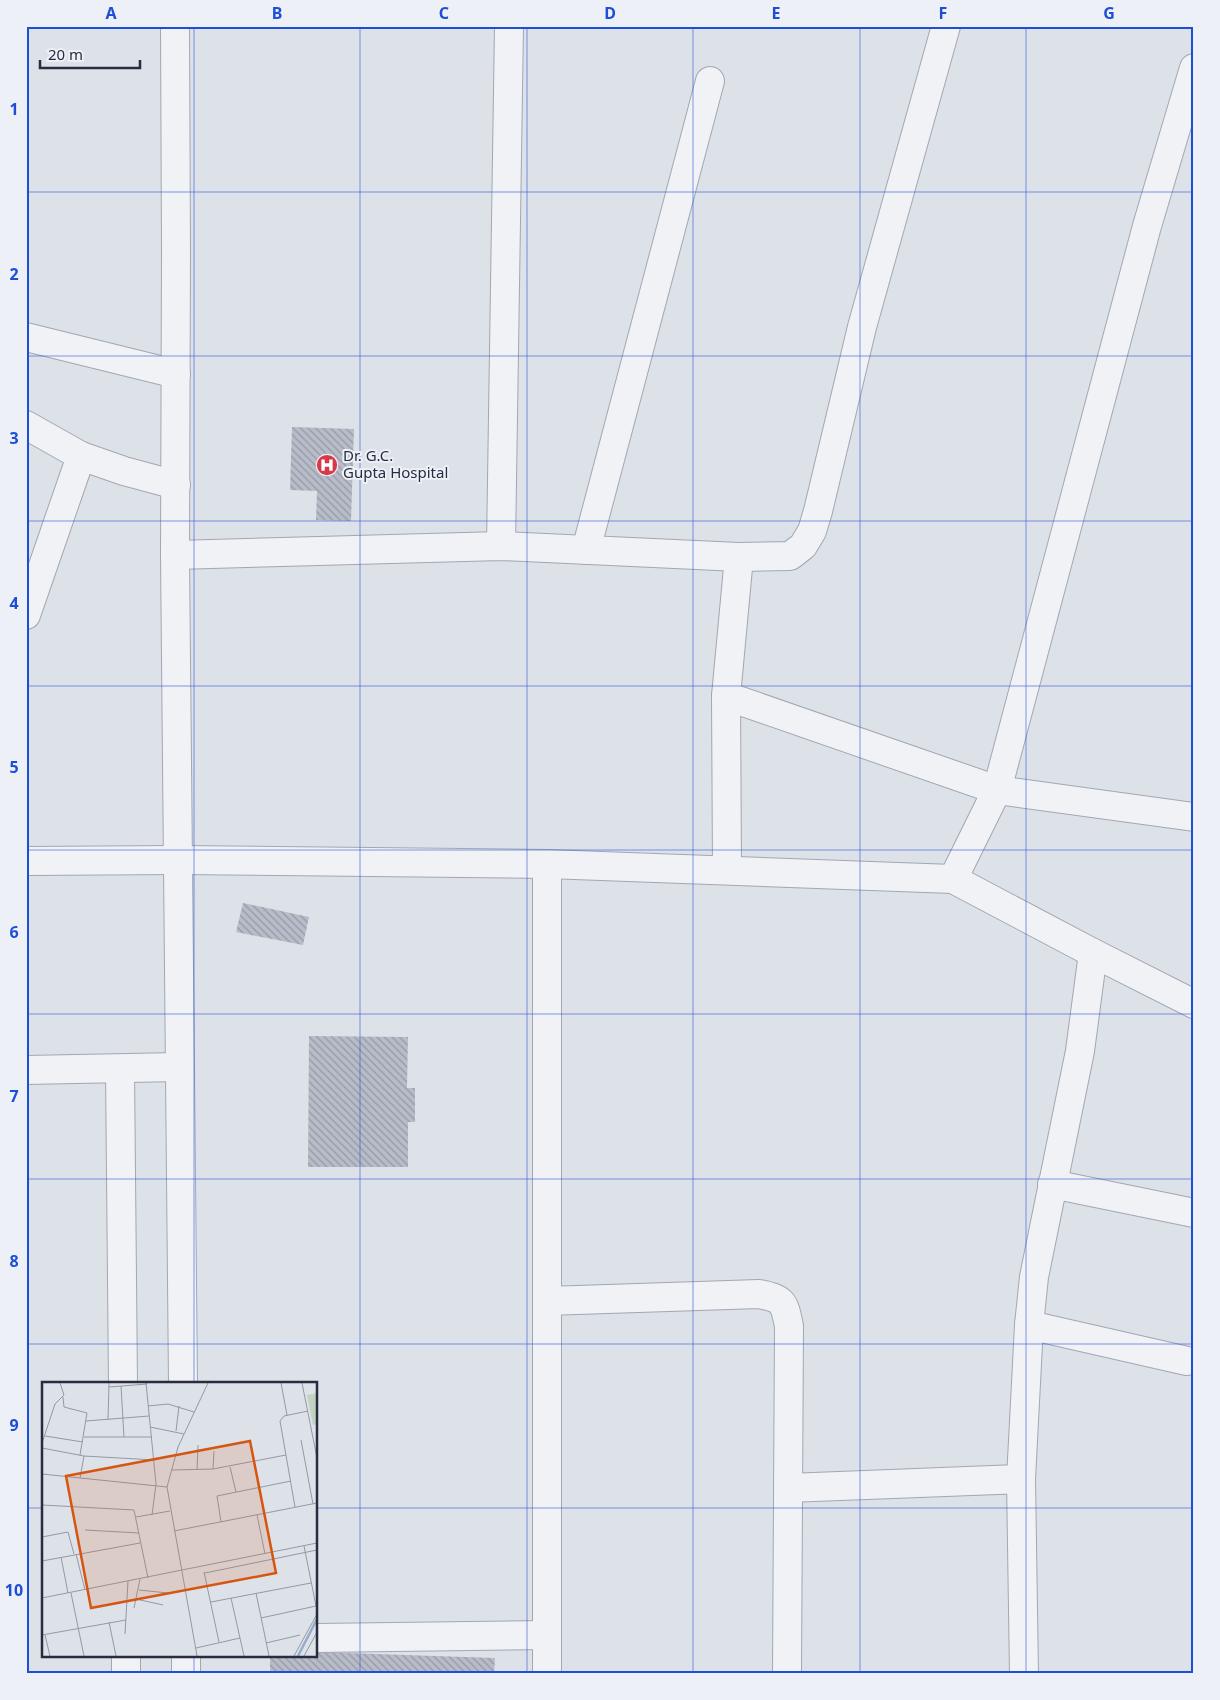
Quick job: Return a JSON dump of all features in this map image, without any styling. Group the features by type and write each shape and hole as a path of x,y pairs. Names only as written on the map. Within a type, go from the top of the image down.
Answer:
{"street":[{"path":"175,26 175,555 183,1382"},
{"path":"501,546 509,26"},
{"path":"175,555 501,546 739,557 790,556 803,546 812,531 818,511 862,327 946,26"},
{"path":"953,879 996,790 1147,226 1186,124 1194,68"},
{"path":"586,550 710,81"},
{"path":"26,337 176,374"},
{"path":"26,424 81,456 124,471 176,485"},
{"path":"26,615 81,456"},
{"path":"726,870 726,696 739,557"},
{"path":"726,696 996,790 1194,817"},
{"path":"26,861 178,860 547,864 953,879 1194,1004"},
{"path":"547,864 547,1674"},
{"path":"1024,1674 1021,1479 1029,1325 1034,1277 1080,1051 1093,953"},
{"path":"26,1070 179,1067"},
{"path":"120,1069 123,1382"},
{"path":"1052,1184 1194,1213"},
{"path":"547,1301 759,1294 775,1297 782,1302 789,1326 788,1674"},
{"path":"1029,1325 1187,1361"},
{"path":"788,1488 1021,1479"},
{"path":"318,1638 547,1635"},
{"path":"126,1658 126,1674"},
{"path":"186,1658 186,1674"}],"building":[{"path":"292,427 354,429 351,521 316,520 317,491 290,490"},
{"path":"243,903 309,917 303,945 236,932"},
{"path":"309,1036 408,1037 407,1088 415,1088 415,1122 408,1122 408,1167 308,1167"},
{"path":"318,1652 495,1658 494,1674 270,1674 270,1658 318,1658"}],"place":[{"name":"Dr. G.C. Gupta Hospital","path":"327,465"}]}
